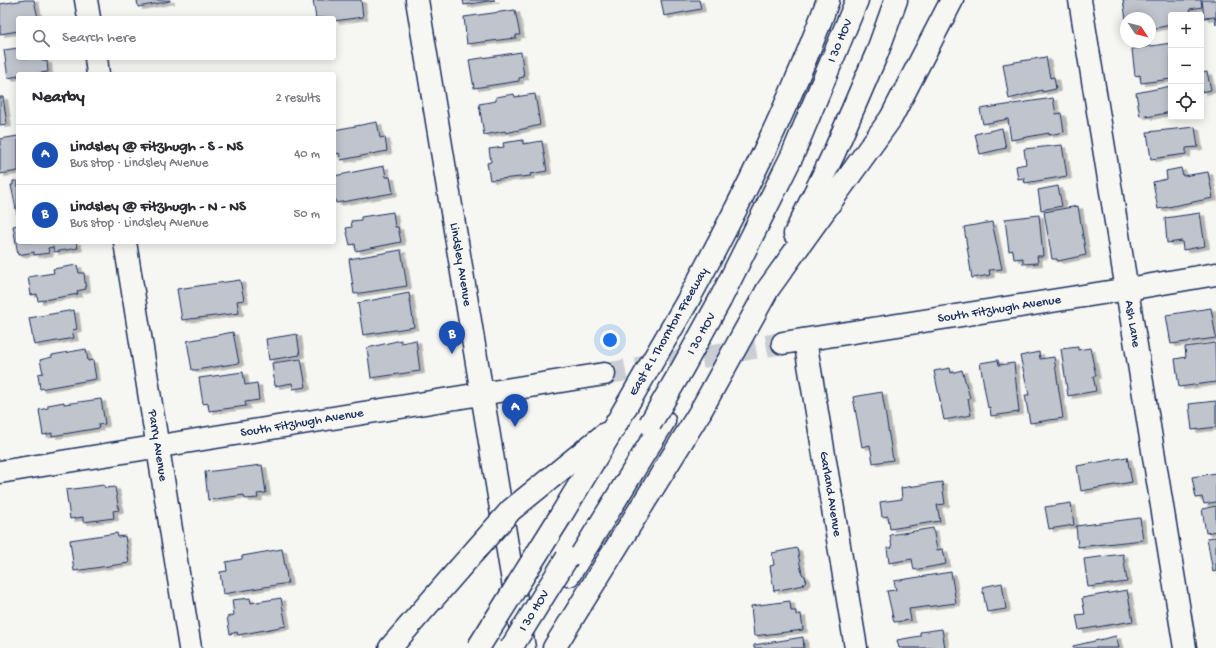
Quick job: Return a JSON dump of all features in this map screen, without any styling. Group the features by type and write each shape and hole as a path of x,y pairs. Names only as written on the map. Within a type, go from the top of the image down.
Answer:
{"main road":[{"path":"86,0 89,16"},
{"name":"Lindsley Avenue","path":"416,0 482,392 523,648"},
{"name":"East R L Thornton Freeway","path":"478,648 616,424 719,244 780,116 828,0"},
{"name":"I 30 HOV","path":"727,299 793,154 857,0"},
{"name":"I 30 HOV","path":"523,648 568,566 657,422 789,188 820,120 868,0"},
{"path":"554,648 700,412 768,289 834,153 877,52 896,0"},
{"path":"768,289 890,118 952,0"},
{"name":"Ash Lane","path":"1080,0 1185,648"},
{"path":"96,60 98,72"},
{"name":"Parry Avenue","path":"125,244 190,648"},
{"name":"South Fitzhugh Avenue","path":"783,343 1216,274"},
{"name":"Garland Avenue","path":"805,340 856,648"},
{"name":"South Fitzhugh Avenue","path":"0,472 158,447 482,392 604,374"},
{"path":"390,648 511,510 616,424"},
{"name":"I 30 HOV","path":"510,648 568,566"}],"building":[{"path":"34,0 38,16 16,16 16,31 0,34 0,4"},
{"path":"137,0 170,0 170,1 138,7"},
{"path":"313,0 361,0 363,17 336,21 336,16 316,16"},
{"path":"463,0 495,0 464,5"},
{"path":"661,0 699,0 701,9 664,16"},
{"path":"1123,0 1201,0 1202,7 1190,9 1190,12 1168,12 1168,26 1156,28 1156,12 1125,12"},
{"path":"1202,0 1216,0 1216,25 1215,17 1204,18"},
{"path":"515,10 520,35 516,35 516,38 467,44 464,17"},
{"path":"1168,43 1168,79 1141,83 1140,75 1135,76 1132,49 1156,48 1156,45"},
{"path":"16,48 16,60 47,61 48,72 16,72 16,76 8,78 4,50"},
{"path":"521,52 524,77 519,78 519,81 474,88 469,60"},
{"path":"1046,57 1050,78 1054,77 1056,89 1042,92 1042,90 1009,99 1003,64"},
{"path":"1204,72 1207,72 1211,90 1204,91 1204,84"},
{"path":"1168,87 1168,113 1147,117 1147,115 1140,116 1136,93"},
{"path":"514,94 515,97 535,94 540,125 506,133 505,131 484,135 479,104 496,101 496,97"},
{"path":"0,97 3,97 7,124 0,125"},
{"path":"1053,98 1056,114 1061,113 1064,132 1049,135 1049,133 1011,140 1008,119 983,124 980,109"},
{"path":"377,122 380,138 385,137 387,151 341,160 339,153 336,154 336,130"},
{"path":"1195,127 1198,147 1186,148 1186,154 1151,159 1147,132"},
{"path":"1002,128 1006,148 980,154 975,134"},
{"path":"16,136 16,171 0,174 0,139"},
{"path":"523,140 523,144 542,141 547,171 530,174 531,176 490,180 487,163 491,162 489,149 504,147 503,143"},
{"path":"1062,145 1067,176 1025,183 1024,178 1018,179 1016,166 1026,164 1024,149"},
{"path":"384,166 386,177 390,177 393,193 336,203 336,176"},
{"path":"1181,168 1183,176 1208,172 1213,198 1158,209 1153,182 1167,179 1166,171"},
{"path":"13,181 16,181 16,209 11,185 13,185"},
{"path":"1058,186 1062,206 1041,210 1038,190"},
{"path":"1078,206 1086,255 1058,261 1057,259 1052,259 1044,212"},
{"path":"393,212 395,227 398,227 401,242 356,251 355,244 350,245 346,228 352,227 351,221 361,220 361,217"},
{"path":"1200,213 1205,246 1183,250 1182,241 1167,243 1165,218"},
{"path":"1039,215 1043,256 1037,256 1038,263 1023,264 1023,258 1014,259 1013,250 1009,251 1005,219"},
{"path":"992,222 1002,269 989,270 990,275 972,278 964,227"},
{"path":"16,225 16,243 13,226"},
{"path":"16,244 77,244 78,248 54,252 53,247 48,248 49,253 34,255 34,252 18,255"},
{"path":"401,250 407,286 354,294 349,259"},
{"path":"77,265 79,273 84,273 86,289 77,291 78,294 38,301 37,294 31,295 28,277 54,273 53,269"},
{"path":"240,280 244,300 237,301 239,313 182,320 177,289"},
{"path":"409,293 414,327 363,335 358,303"},
{"path":"1211,308 1216,338 1171,344 1166,315"},
{"path":"74,310 77,329 72,330 74,338 34,345 29,318"},
{"path":"233,332 239,363 192,370 187,341"},
{"path":"297,334 300,355 269,360 266,339"},
{"path":"401,340 401,343 416,340 420,371 371,378 367,348"},
{"path":"1215,343 1216,382 1179,387 1175,359 1186,357 1185,347"},
{"path":"1078,347 1078,350 1090,348 1096,376 1093,376 1096,391 1068,396 1061,349"},
{"path":"86,349 88,361 93,360 96,379 40,389 38,374 43,373 40,360 52,357 52,355"},
{"path":"1039,352 1040,359 1054,357 1063,418 1030,423 1025,395 1029,395 1020,356"},
{"path":"301,359 306,387 293,389 292,383 275,386 272,363"},
{"path":"998,360 999,365 1014,363 1019,412 991,416 990,407 988,408 980,363"},
{"path":"950,368 951,373 962,370 970,398 968,399 971,415 944,420 934,371"},
{"path":"243,372 245,385 257,383 259,400 245,402 246,406 209,411 208,403 203,404 199,378"},
{"path":"882,392 893,460 873,463 870,445 862,447 853,397"},
{"path":"101,399 105,424 98,425 99,428 52,436 52,433 43,435 39,410 48,408 48,405 64,402 64,404"},
{"path":"1216,401 1216,427 1192,430 1189,404"},
{"path":"1127,457 1132,482 1081,491 1077,466"},
{"path":"262,465 266,493 257,494 258,498 245,499 244,495 208,500 205,472"},
{"path":"1216,473 1216,502 1204,504 1202,497 1196,498 1192,477"},
{"path":"942,482 945,504 937,505 940,521 890,529 888,516 882,517 880,502 902,499 901,488"},
{"path":"104,485 105,488 115,487 119,510 113,511 114,518 83,522 83,517 70,519 66,490"},
{"path":"1071,503 1074,525 1049,529 1045,507"},
{"path":"1216,506 1216,531 1206,533 1202,509"},
{"path":"1140,518 1143,540 1078,547 1076,526"},
{"path":"933,528 937,550 943,549 946,564 914,570 912,559 889,563 887,548 892,548 890,535"},
{"path":"117,533 118,537 125,536 129,563 74,571 70,540"},
{"path":"1216,537 1216,571 1213,572 1207,538"},
{"path":"797,548 802,574 805,576 806,581 803,584 804,585 774,591 770,566 774,565 772,553"},
{"path":"282,549 288,583 223,594 220,572 227,571 226,562 242,559 242,556"},
{"path":"1123,554 1127,582 1088,587 1084,559"},
{"path":"951,572 956,603 909,609 911,620 894,622 887,591 896,590 894,581"},
{"path":"1002,583 1006,609 987,612 982,587"},
{"path":"1127,590 1133,621 1079,630 1076,615 1085,614 1082,598"},
{"path":"250,598 251,603 281,598 286,626 238,635 237,632 230,634 227,617 234,615 232,600"},
{"path":"790,601 791,611 796,611 796,615 801,614 803,630 754,636 751,606"},
{"path":"942,629 945,648 899,648 897,640 920,636 920,632"},
{"path":"1116,636 1119,648 1073,648 1073,646"},
{"path":"803,637 804,648 754,648 754,645"}],"tunnel":[{"path":"604,374 783,343"}],"place":[{"name":"Lindsley @ Fitzhugh - N - NS","path":"452,354"},
{"name":"Lindsley @ Fitzhugh - S - NS","path":"515,427"}]}
